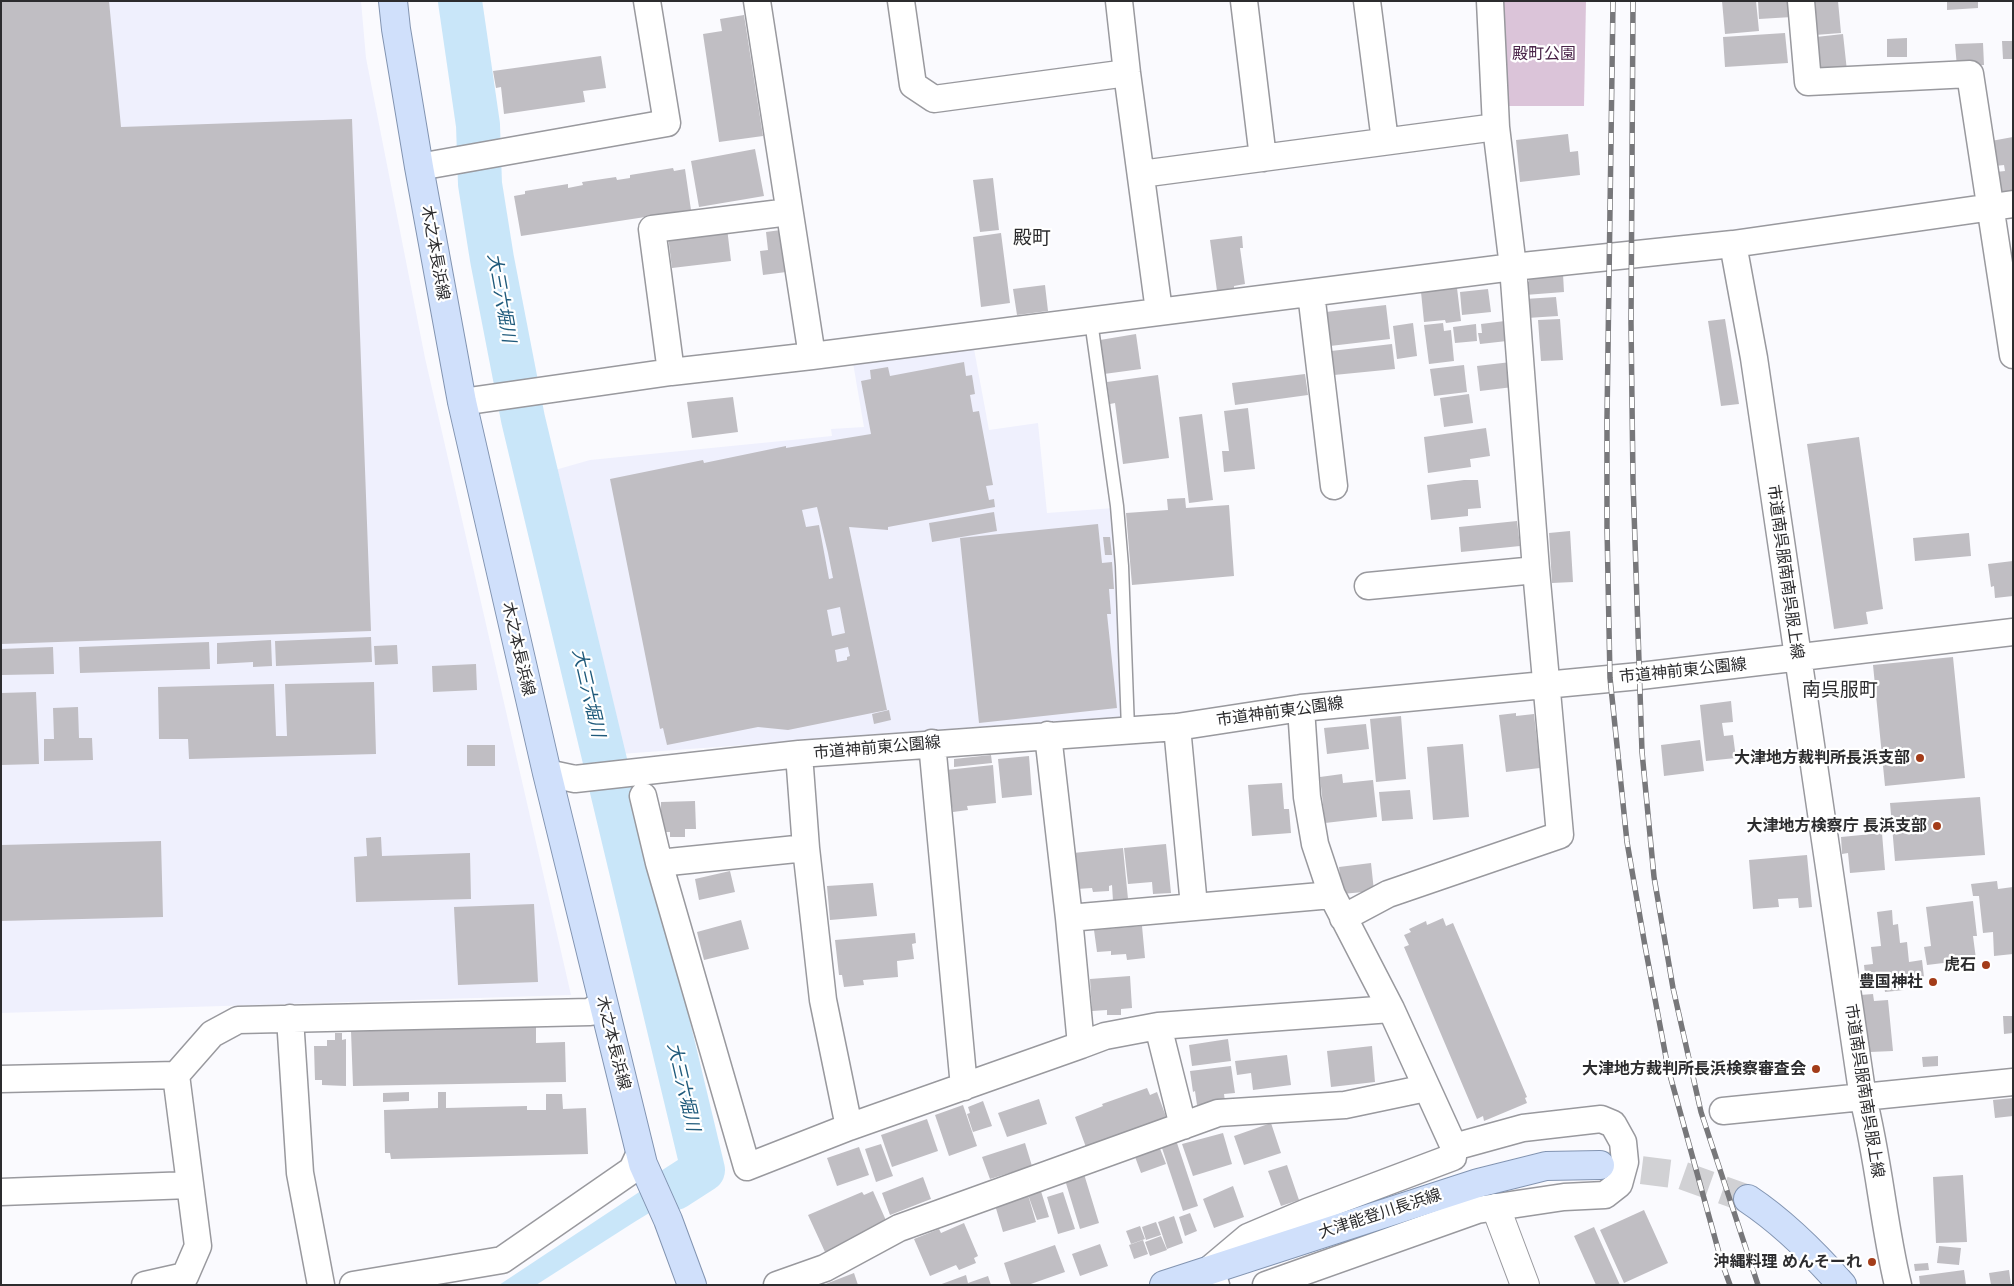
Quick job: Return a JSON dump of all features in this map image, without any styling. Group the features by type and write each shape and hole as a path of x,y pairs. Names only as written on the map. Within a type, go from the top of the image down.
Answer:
{"main road":[{"name":"木之本長浜線","path":"393,1 419,167 462,402 547,773 642,1158 692,1285"},
{"name":"大津能登川長浜線","path":"1164,1285 1213,1277 1478,1183 1546,1166 1600,1165"},
{"path":"1748,1199 1773,1215 1803,1242 1842,1285"}],"street":[{"path":"419,167 667,123 647,1"},
{"path":"757,1 812,356"},
{"path":"901,1 913,85 934,99 1126,74"},
{"path":"1118,1 1126,74 1159,311"},
{"path":"1244,1 1263,158"},
{"path":"1367,1 1385,141"},
{"path":"1069,918 1194,906 1337,907 1388,894 1560,835 1536,570 1514,267 1496,127 1490,1"},
{"path":"1801,1 1808,82 1970,74 2002,206 2013,355"},
{"path":"1141,174 1496,127"},
{"path":"462,402 671,372 812,356 1159,311 1514,267 1733,244 2002,206"},
{"path":"671,372 652,229 789,212"},
{"name":"市道南呉服南南呉服上線","path":"1733,244 1754,358 1863,1098 1871,1128 1888,1245 1898,1285"},
{"path":"1311,293 1334,486"},
{"path":"1368,586 1536,570"},
{"name":"市道神前東公園線","path":"547,773 575,778 592,777 799,754 1177,727 1301,708 1640,676 2013,632"},
{"path":"1213,1277 1248,1237 1307,1212 1452,1158 1454,1147 1391,1009 1337,907 1315,844 1307,798 1301,708"},
{"path":"1177,727 1194,906"},
{"path":"1048,735 1069,918 1081,1045"},
{"path":"932,743 964,1087"},
{"path":"799,754 806,848 823,1000 849,1127"},
{"path":"643,796 659,864 747,1167 849,1127 1105,1036 1158,1026 1391,1009"},
{"path":"659,864 806,848"},
{"path":"1,1079 176,1075 212,1034 238,1020 590,1012 603,1003"},
{"path":"290,1018 300,1173 321,1285"},
{"path":"1158,1026 1183,1126"},
{"path":"145,1285 184,1276 198,1246 176,1075"},
{"path":"1723,1111 2013,1082"},
{"path":"777,1285 825,1268 899,1228 1218,1114 1345,1105 1426,1088"},
{"path":"1266,1285 1477,1210 1564,1197 1605,1195 1619,1184 1625,1162 1623,1142 1613,1124 1601,1119 1523,1128 1454,1147"},
{"path":"354,1285 502,1260 632,1170 642,1158"},
{"path":"1,1192 190,1185"},
{"path":"1496,1208 1525,1285"}],"lane":[{"path":"1091,321 1120,546 1128,729"}],"shaded area":[{"path":"1,1 361,1 366,58 425,358 571,995 1,1013"},
{"path":"974,349 989,430 1038,423 1047,513 1114,508 1122,718 620,754 555,470 590,460 832,436 831,429 864,427 853,363"}],"green space":[{"name":"殿町公園","path":"1503,1 1586,1 1584,106 1509,106 1504,50"}],"water":[{"path":"707,1138 719,1171 536,1285 499,1285 680,1165 684,1151"}],"building":[{"path":"1,1 109,1 121,127 352,119 371,631 1,644"},
{"path":"1722,1 1756,1 1759,31 1725,34"},
{"path":"1758,1 1791,1 1792,17 1759,19"},
{"path":"1812,1 1838,1 1841,33 1815,35"},
{"path":"1947,1 1978,1 1978,8 1947,10"},
{"path":"744,15 763,136 719,142 703,34 722,31 720,19"},
{"path":"1785,33 1788,63 1725,67 1723,37"},
{"path":"1843,34 1847,71 1820,74 1816,37"},
{"path":"1907,38 1907,57 1887,57 1887,39"},
{"path":"2002,41 2013,41 2013,59 2003,59"},
{"path":"1983,43 1984,65 1957,67 1955,44"},
{"path":"601,56 606,88 583,91 585,102 504,114 501,87 496,88 493,71"},
{"path":"1568,134 1570,152 1578,151 1580,175 1520,182 1516,140"},
{"path":"2013,137 2013,191 2000,193 1996,172 2005,171 2004,165 1995,166 1991,141"},
{"path":"755,149 764,196 699,207 691,161"},
{"path":"673,168 674,171 685,169 691,210 521,236 514,196 525,194 525,191 568,184 568,188 583,185 582,182 616,177 617,180 630,178 630,175"},
{"path":"993,178 999,230 980,232 973,180"},
{"path":"727,228 731,261 672,268 668,236"},
{"path":"788,229 794,271 763,275 760,251 768,250 766,232"},
{"path":"1001,233 1010,303 981,307 973,237"},
{"path":"1242,236 1243,248 1240,248 1245,284 1217,291 1210,240"},
{"path":"1563,274 1564,292 1525,295 1523,282 1529,282 1529,277"},
{"path":"1045,285 1048,311 1017,315 1013,289"},
{"path":"1457,288 1461,321 1446,323 1445,320 1424,322 1421,292"},
{"path":"1488,289 1491,312 1462,315 1460,292"},
{"path":"1556,297 1558,316 1527,318 1525,299"},
{"path":"1386,305 1390,339 1330,346 1326,312"},
{"path":"1560,319 1563,360 1541,361 1538,320"},
{"path":"1725,319 1739,404 1721,406 1708,321"},
{"path":"1505,321 1507,341 1480,344 1478,333 1482,333 1481,324"},
{"path":"1413,323 1417,356 1397,359 1393,326"},
{"path":"1443,323 1444,331 1451,330 1454,361 1429,364 1424,325"},
{"path":"1476,324 1477,341 1455,343 1453,327"},
{"path":"1136,334 1141,369 1104,374 1100,340"},
{"path":"1392,344 1395,369 1334,375 1331,351"},
{"path":"964,362 966,376 972,375 975,394 970,395 973,412 979,411 993,485 986,486 989,500 994,499 995,507 888,527 888,530 849,527 887,710 788,730 758,727 667,745 663,728 660,729 610,479 703,460 704,463 786,446 786,448 871,434 861,381 871,379 870,370 888,367 890,376","holes":["817,507 833,578 829,579 819,525 806,527 802,510","840,607 845,633 832,636 827,610","848,647 850,656 847,657 847,660 837,662 835,650"]},
{"path":"1511,362 1513,387 1480,391 1477,366"},
{"path":"1464,365 1467,392 1434,396 1430,369"},
{"path":"1305,374 1308,395 1235,405 1232,383"},
{"path":"1158,375 1169,458 1123,464 1115,403 1110,404 1107,382"},
{"path":"1469,394 1473,423 1444,427 1440,398"},
{"path":"733,397 738,432 692,438 687,402"},
{"path":"1248,408 1255,469 1224,472 1222,451 1229,451 1224,411"},
{"path":"1202,414 1213,500 1189,503 1179,417"},
{"path":"1486,428 1490,456 1470,459 1471,467 1428,473 1424,437"},
{"path":"1859,437 1883,609 1866,612 1868,624 1834,629 1807,444"},
{"path":"1478,480 1481,508 1468,509 1468,516 1431,520 1427,485"},
{"path":"1185,498 1186,508 1229,505 1234,576 1132,585 1126,513 1168,510 1167,499"},
{"path":"994,512 997,531 932,542 929,523"},
{"path":"1517,521 1520,546 1461,552 1459,527"},
{"path":"1098,524 1102,563 1112,562 1114,589 1109,589 1111,614 1107,614 1117,708 979,723 960,538"},
{"path":"1570,531 1573,582 1552,583 1549,533"},
{"path":"1969,533 1971,556 1915,561 1913,538"},
{"path":"1103,537 1110,537 1112,555 1105,555"},
{"path":"2013,561 2013,596 1995,598 1994,586 1991,587 1988,564"},
{"path":"371,637 372,662 276,666 275,641"},
{"path":"271,640 272,666 253,667 253,662 217,664 217,643"},
{"path":"209,642 210,669 80,673 79,647"},
{"path":"397,645 398,664 375,665 374,646"},
{"path":"53,647 54,674 2,675 1,649"},
{"path":"1953,657 1965,778 1885,786 1873,665"},
{"path":"476,664 477,690 433,692 432,666"},
{"path":"374,682 376,754 189,759 188,739 159,739 158,687 274,684 276,736 287,736 285,684"},
{"path":"36,692 39,764 1,765 1,693"},
{"path":"1731,701 1733,722 1722,723 1724,736 1733,735 1736,758 1706,761 1700,705"},
{"path":"78,707 79,738 92,738 93,760 44,761 44,739 54,739 53,708"},
{"path":"889,710 891,720 874,724 872,714"},
{"path":"1516,713 1516,716 1534,714 1540,768 1506,772 1499,715"},
{"path":"1401,716 1406,779 1376,782 1370,719"},
{"path":"1366,724 1369,749 1327,754 1324,728"},
{"path":"1700,740 1704,771 1664,776 1661,745"},
{"path":"1463,744 1469,817 1433,820 1427,747"},
{"path":"467,745 495,745 495,766 467,766"},
{"path":"991,755 992,763 954,767 954,759"},
{"path":"1029,756 1032,795 1002,798 998,759"},
{"path":"993,765 996,803 967,806 968,810 953,812 952,806 949,806 946,770"},
{"path":"1342,774 1343,783 1373,780 1377,817 1325,823 1320,777"},
{"path":"1282,783 1284,809 1289,809 1291,833 1252,836 1248,785"},
{"path":"1410,790 1413,819 1382,821 1379,792"},
{"path":"1980,797 1985,855 1895,861 1890,803"},
{"path":"695,801 696,829 685,829 685,837 670,837 670,832 661,832 661,802"},
{"path":"1882,833 1885,870 1850,873 1848,853 1842,854 1841,837"},
{"path":"381,837 382,856 470,853 471,899 356,902 354,857 367,856 366,838"},
{"path":"161,841 163,917 1,921 1,845"},
{"path":"1166,844 1171,893 1153,894 1152,882 1128,884 1124,848"},
{"path":"1123,848 1128,899 1113,901 1112,885 1109,886 1109,891 1093,892 1092,888 1077,889 1073,853"},
{"path":"1807,855 1812,907 1799,908 1798,898 1778,899 1779,907 1753,909 1749,860"},
{"path":"1371,863 1374,891 1342,894 1339,867"},
{"path":"730,871 735,892 699,900 695,879"},
{"path":"1997,881 1998,889 2013,887 2013,954 1994,956 1993,932 1983,933 1979,896 1973,896 1971,884"},
{"path":"873,883 877,916 830,920 827,886"},
{"path":"1973,901 1977,936 1973,936 1976,959 1927,965 1924,947 1931,946 1926,907"},
{"path":"534,904 538,982 458,985 454,907"},
{"path":"1892,910 1893,925 1898,924 1900,943 1907,942 1909,962 1922,960 1924,977 1910,978 1911,981 1903,982 1904,990 1885,992 1884,985 1876,986 1876,982 1866,984 1864,965 1873,964 1871,947 1881,946 1877,912"},
{"path":"1443,918 1446,926 1453,923 1527,1097 1525,1098 1527,1103 1484,1121 1483,1116 1477,1119 1404,947 1409,945 1404,935 1411,932 1409,929 1426,921 1427,925"},
{"path":"741,920 749,949 704,960 697,932"},
{"path":"1142,926 1145,958 1127,960 1126,954 1111,955 1111,951 1097,952 1094,930"},
{"path":"915,933 916,943 912,944 914,959 897,961 898,977 863,980 864,985 844,987 842,975 839,975 835,940"},
{"path":"1130,976 1132,1008 1121,1009 1121,1015 1107,1015 1107,1010 1092,1011 1090,979"},
{"path":"1873,994 1874,1001 1888,1000 1893,1051 1870,1052 1869,1044 1864,1044 1860,995"},
{"path":"2003,1016 2013,1016 2013,1033 2004,1034"},
{"path":"536,1027 536,1043 565,1042 566,1082 353,1086 351,1031"},
{"path":"335,1033 342,1033 342,1040 346,1039 346,1086 322,1085 322,1080 315,1080 314,1046 327,1046 327,1040 335,1040"},
{"path":"1228,1039 1231,1061 1192,1066 1189,1045"},
{"path":"1372,1046 1375,1082 1331,1087 1327,1051"},
{"path":"1287,1055 1291,1085 1253,1090 1251,1073 1237,1075 1235,1061"},
{"path":"1938,1056 1938,1066 1923,1067 1922,1057"},
{"path":"1231,1066 1235,1093 1224,1094 1225,1102 1197,1105 1190,1071"},
{"path":"1147,1088 1150,1095 1157,1092 1169,1125 1087,1150 1075,1117 1103,1106 1102,1104"},
{"path":"409,1092 409,1101 383,1102 383,1093"},
{"path":"438,1092 446,1092 446,1108 527,1106 527,1110 546,1110 546,1094 562,1094 563,1109 586,1108 588,1154 391,1159 390,1153 385,1153 384,1110 438,1108"},
{"path":"2013,1098 2013,1116 1995,1118 1993,1100"},
{"path":"1039,1099 1047,1124 1007,1137 998,1113"},
{"path":"983,1101 992,1126 973,1132 967,1114 970,1113 968,1107"},
{"path":"963,1105 977,1146 949,1156 935,1115"},
{"path":"927,1119 938,1151 892,1167 881,1135"},
{"path":"1271,1123 1281,1153 1244,1165 1234,1136"},
{"path":"1223,1133 1232,1164 1193,1176 1182,1144"},
{"path":"1176,1140 1198,1206 1183,1211 1161,1145"},
{"path":"1025,1143 1032,1166 990,1179 982,1157"},
{"path":"881,1144 893,1176 876,1182 865,1149"},
{"path":"1159,1146 1166,1164 1141,1173 1134,1154"},
{"path":"859,1147 869,1175 837,1186 827,1158"},
{"path":"1287,1165 1299,1200 1281,1206 1268,1171"},
{"path":"1084,1174 1099,1223 1080,1229 1065,1180"},
{"path":"1963,1175 1967,1242 1936,1243 1933,1177"},
{"path":"923,1177 931,1199 890,1215 882,1193"},
{"path":"1233,1186 1244,1217 1214,1228 1203,1199"},
{"path":"1040,1188 1049,1217 1037,1220 1027,1192"},
{"path":"873,1191 888,1225 825,1252 808,1215 862,1192 864,1195"},
{"path":"1063,1192 1075,1229 1058,1234 1047,1197"},
{"path":"1028,1195 1036,1222 1003,1232 995,1205"},
{"path":"1644,1210 1668,1263 1624,1283 1600,1230"},
{"path":"1190,1213 1197,1231 1185,1236 1179,1217"},
{"path":"1174,1216 1183,1243 1167,1249 1158,1222"},
{"path":"1156,1222 1161,1235 1146,1240 1142,1227"},
{"path":"964,1223 978,1256 974,1258 976,1263 959,1270 956,1265 930,1276 914,1239 939,1229 941,1233"},
{"path":"1140,1226 1145,1239 1131,1244 1126,1231"},
{"path":"1594,1227 1620,1285 1596,1285 1574,1236"},
{"path":"1161,1236 1167,1250 1150,1256 1145,1242"},
{"path":"1143,1240 1148,1254 1134,1259 1129,1245"},
{"path":"1100,1244 1108,1266 1080,1276 1072,1254"},
{"path":"1055,1245 1065,1272 1028,1285 1011,1285 1004,1263"},
{"path":"1939,1246 1961,1248 1959,1265 1937,1263"},
{"path":"1928,1263 1929,1270 1915,1271 1914,1264"},
{"path":"1964,1270 1966,1285 1920,1285 1919,1276"},
{"path":"2009,1270 2011,1285 1991,1285 1989,1273"},
{"path":"854,1273 858,1285 823,1285"},
{"path":"966,1275 968,1283 988,1276 991,1285 939,1285"}],"waterway":[{"name":"大三六堀川","path":"460,1 478,125 480,184 492,259 523,419 703,1170 675,1188"}],"tunnel":[{"path":"1600,1165 1681,1175 1748,1199"}],"railway":[{"path":"1613,1 1607,418 1610,678 1627,842 1668,1068 1721,1260 1730,1285"},
{"path":"1633,1 1631,323 1633,481 1642,752 1654,877 1673,988 1701,1112 1758,1285"}],"place":[{"name":"大津地方裁判所長浜支部","path":"1920,758"},
{"name":"大津地方検察庁 長浜支部","path":"1937,826"},
{"name":"虎石","path":"1986,965"},
{"name":"豊国神社","path":"1933,982"},
{"name":"大津地方裁判所長浜検察審査会","path":"1816,1069"},
{"name":"沖縄料理 めんそーれ","path":"1872,1262"}],"district":[{"name":"殿町","path":"1032,238"},
{"name":"南呉服町","path":"1840,690"}]}
